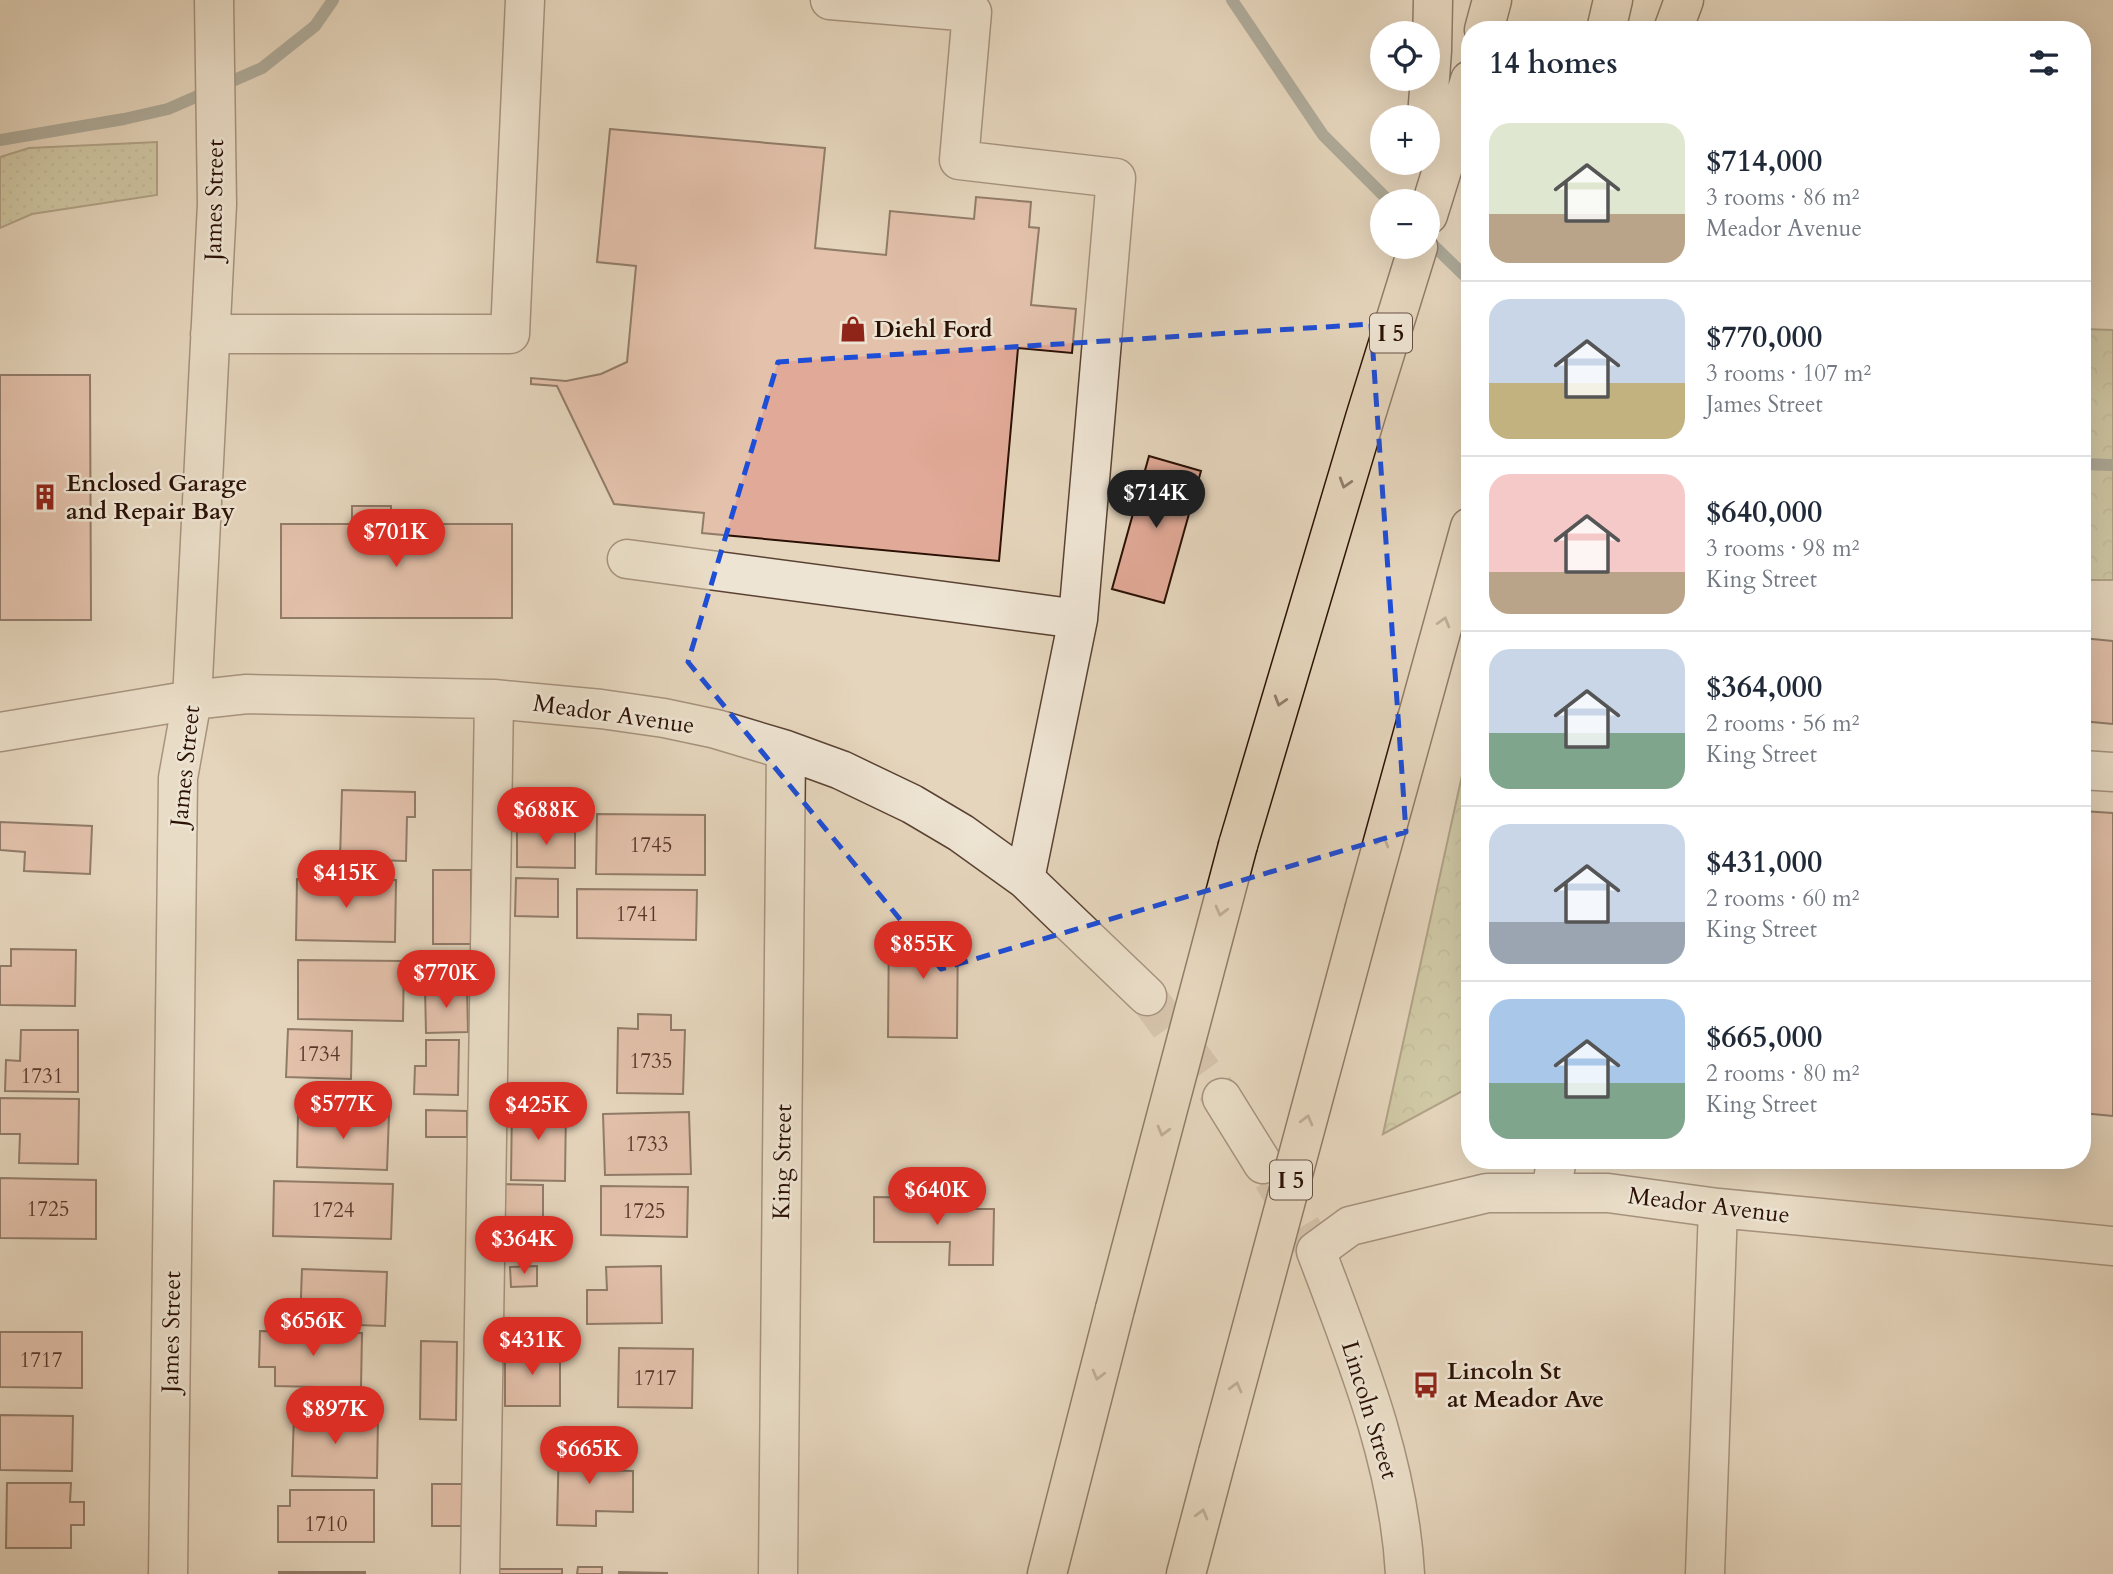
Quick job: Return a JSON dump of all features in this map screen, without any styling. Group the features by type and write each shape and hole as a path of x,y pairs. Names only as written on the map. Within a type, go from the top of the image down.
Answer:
{"highway":[{"path":"1428,105 1433,0"},
{"path":"1486,21 1492,0"},
{"path":"1608,21 1613,0"},
{"path":"1677,21 1685,0"},
{"name":"I 5","path":"1436,189 1461,109"},
{"name":"I 5","path":"1047,1574 1238,845 1414,259"},
{"name":"I 5","path":"1186,1574 1364,908 1461,559"}],"street":[{"name":"James Street","path":"168,1574 178,778 192,700 217,204 214,0"},
{"path":"210,334 510,334 526,0"},
{"path":"830,0 972,12 959,160 1116,178 1077,619 1025,879"},
{"path":"627,559 1077,619"},
{"name":"Meador Avenue","path":"0,732 192,700 247,694 494,699 601,709 716,729 841,770 912,804 961,833 1025,879 1147,996"},
{"path":"480,1574 494,699"},
{"name":"King Street","path":"778,1574 786,750"},
{"path":"2091,771 2113,772"},
{"path":"1222,1098 1263,1164"},
{"name":"Meador Avenue","path":"1316,1251 1350,1226 1554,1176 1608,1193 1718,1208 2112,1246"},
{"path":"1705,1574 1718,1208"},
{"name":"Lincoln Street","path":"1316,1251 1366,1387 1393,1483 1405,1574"}],"highlighted area":[{"path":"1371,324 1406,832 941,969 688,662 778,362"}],"green space":[{"path":"157,142 157,195 32,214 0,228 0,157 29,148"},
{"path":"2091,329 2113,330 2113,580 2091,580"},
{"path":"1461,780 1461,1092 1383,1134"}],"building":[{"name":"Diehl Ford","path":"610,129 825,148 815,248 886,255 890,211 974,219 976,197 1031,202 1029,227 1039,228 1031,305 1076,309 1072,353 1018,348 999,561 702,533 704,513 614,504 557,386 531,384 531,378 566,381 601,374 627,362 636,266 597,262"},
{"name":"Enclosed Garage and Repair Bay","path":"0,375 90,375 91,620 0,620"},
{"path":"1149,456 1201,471 1164,603 1112,589"},
{"path":"352,506 391,506 391,524 512,524 512,618 281,618 281,524 352,524"},
{"path":"2091,639 2113,641 2113,724 2091,722"},
{"path":"342,790 415,792 415,817 407,817 406,861 340,859"},
{"path":"2091,812 2113,813 2113,1116 2091,1114"},
{"path":"597,814 705,815 705,875 596,874"},
{"path":"0,822 92,826 90,874 24,871 25,852 0,850"},
{"path":"517,826 575,827 575,868 517,867"},
{"path":"433,870 471,870 471,944 433,944"},
{"path":"516,878 558,879 558,917 515,916"},
{"path":"297,879 396,880 395,942 296,940"},
{"path":"577,889 697,890 696,940 577,938"},
{"path":"889,924 958,925 957,1038 888,1037"},
{"path":"11,949 76,950 75,1006 0,1005 0,966 11,966"},
{"path":"298,960 404,961 403,1021 298,1019"},
{"path":"467,987 468,1032 426,1033 425,988"},
{"path":"638,1014 671,1015 671,1030 685,1030 683,1094 617,1093 618,1028 638,1029"},
{"path":"288,1029 352,1031 351,1079 286,1077"},
{"path":"21,1030 78,1030 78,1092 5,1091 6,1060 20,1061"},
{"path":"426,1040 459,1040 458,1095 414,1094 415,1066 426,1066"},
{"path":"0,1098 79,1099 78,1164 19,1163 20,1134 0,1134"},
{"path":"512,1104 566,1105 565,1181 511,1180"},
{"path":"426,1110 467,1111 467,1137 426,1137"},
{"path":"298,1112 389,1114 387,1170 297,1167"},
{"path":"689,1112 691,1174 605,1175 603,1114"},
{"path":"0,1178 96,1180 96,1239 0,1238"},
{"path":"274,1181 393,1184 391,1239 273,1236"},
{"path":"502,1184 543,1185 543,1225 501,1225"},
{"path":"601,1186 688,1187 687,1237 601,1235"},
{"path":"874,1197 950,1198 950,1209 994,1209 993,1265 949,1265 950,1242 874,1242"},
{"path":"537,1266 537,1286 511,1287 510,1267"},
{"path":"661,1266 662,1323 587,1324 587,1290 607,1290 606,1267"},
{"path":"302,1269 387,1272 385,1326 300,1323"},
{"path":"260,1331 362,1333 361,1388 275,1386 275,1367 259,1367"},
{"path":"0,1332 82,1332 82,1388 0,1387"},
{"path":"421,1341 457,1342 456,1420 420,1419"},
{"path":"505,1348 560,1348 560,1406 505,1406"},
{"path":"619,1348 693,1349 692,1408 618,1407"},
{"path":"294,1414 378,1416 377,1478 292,1476"},
{"path":"0,1415 73,1416 72,1471 0,1470"},
{"path":"559,1442 597,1443 597,1470 633,1471 633,1512 596,1511 596,1526 557,1525"},
{"path":"7,1483 71,1483 70,1502 84,1502 84,1525 71,1525 71,1548 6,1548"},
{"path":"432,1484 467,1484 467,1526 432,1526"},
{"path":"290,1490 374,1490 374,1542 278,1542 278,1506 290,1506"},
{"path":"578,1567 602,1567 602,1574 577,1574"},
{"path":"493,1569 562,1569 562,1574 492,1574"},
{"path":"365,1572 365,1574 279,1574"},
{"path":"667,1573 667,1574 619,1574"}],"waterway":[{"path":"0,140 168,109 262,68 315,26 333,0"},
{"path":"1232,0 1323,135 1377,189"},
{"path":"1440,252 1461,272"},
{"path":"2091,464 2113,465"}],"tunnel":[{"path":"1147,996 1222,1098"},
{"path":"1272,1178 1316,1251"}],"place":[{"name":"Diehl Ford","path":"853,329"},
{"name":"Enclosed Garage and Repair Bay","path":"45,497"},
{"name":"Lincoln St at Meador Ave","path":"1426,1385"}]}
